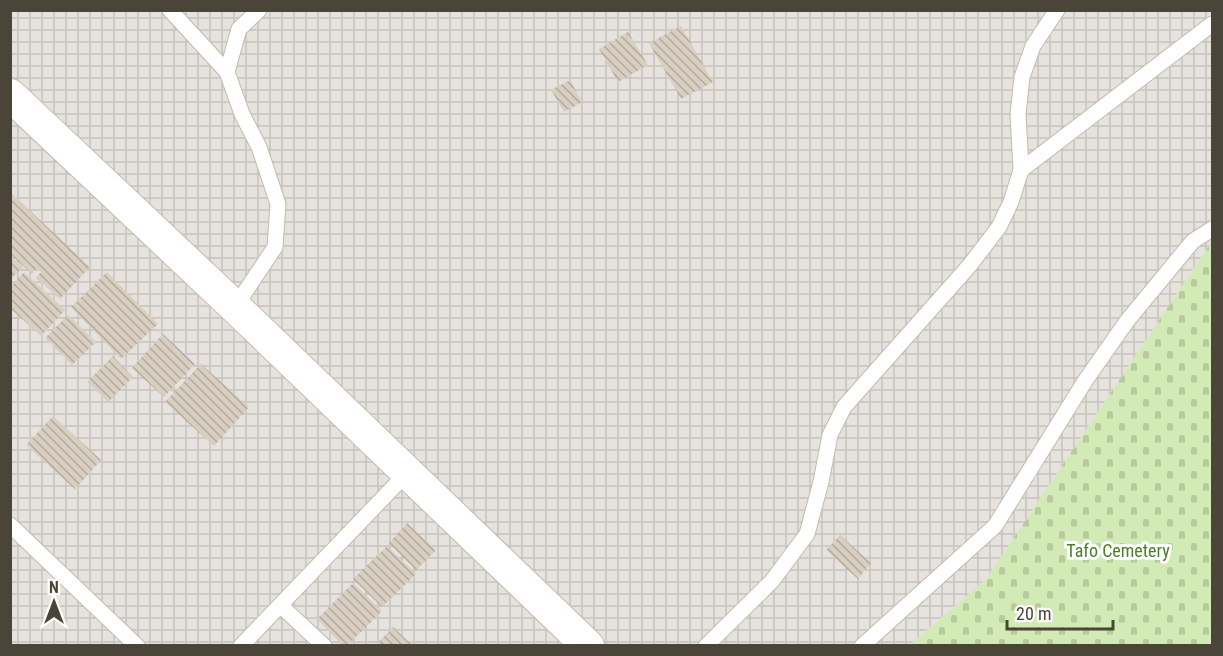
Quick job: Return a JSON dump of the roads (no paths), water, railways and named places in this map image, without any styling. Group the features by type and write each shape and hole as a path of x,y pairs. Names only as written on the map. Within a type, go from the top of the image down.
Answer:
{"street":[{"path":"10,95 588,645"}],"lane":[{"path":"170,10 226,72 242,114 259,147 278,204 275,247 235,307"},
{"path":"226,72 239,29 259,10"},
{"path":"706,645 772,581 807,534 821,482 830,435 844,407 970,265 999,227 1011,202 1021,170 1018,114 1022,77 1033,46 1057,10"},
{"path":"1021,170 1212,24"},
{"path":"862,645 995,526 1085,381 1127,321 1193,241 1212,229"},
{"path":"241,645 407,473"},
{"path":"10,525 137,645"},
{"path":"280,605 324,645"}],"park label":[{"name":"Tafo Cemetery","path":"1118,551"}]}
